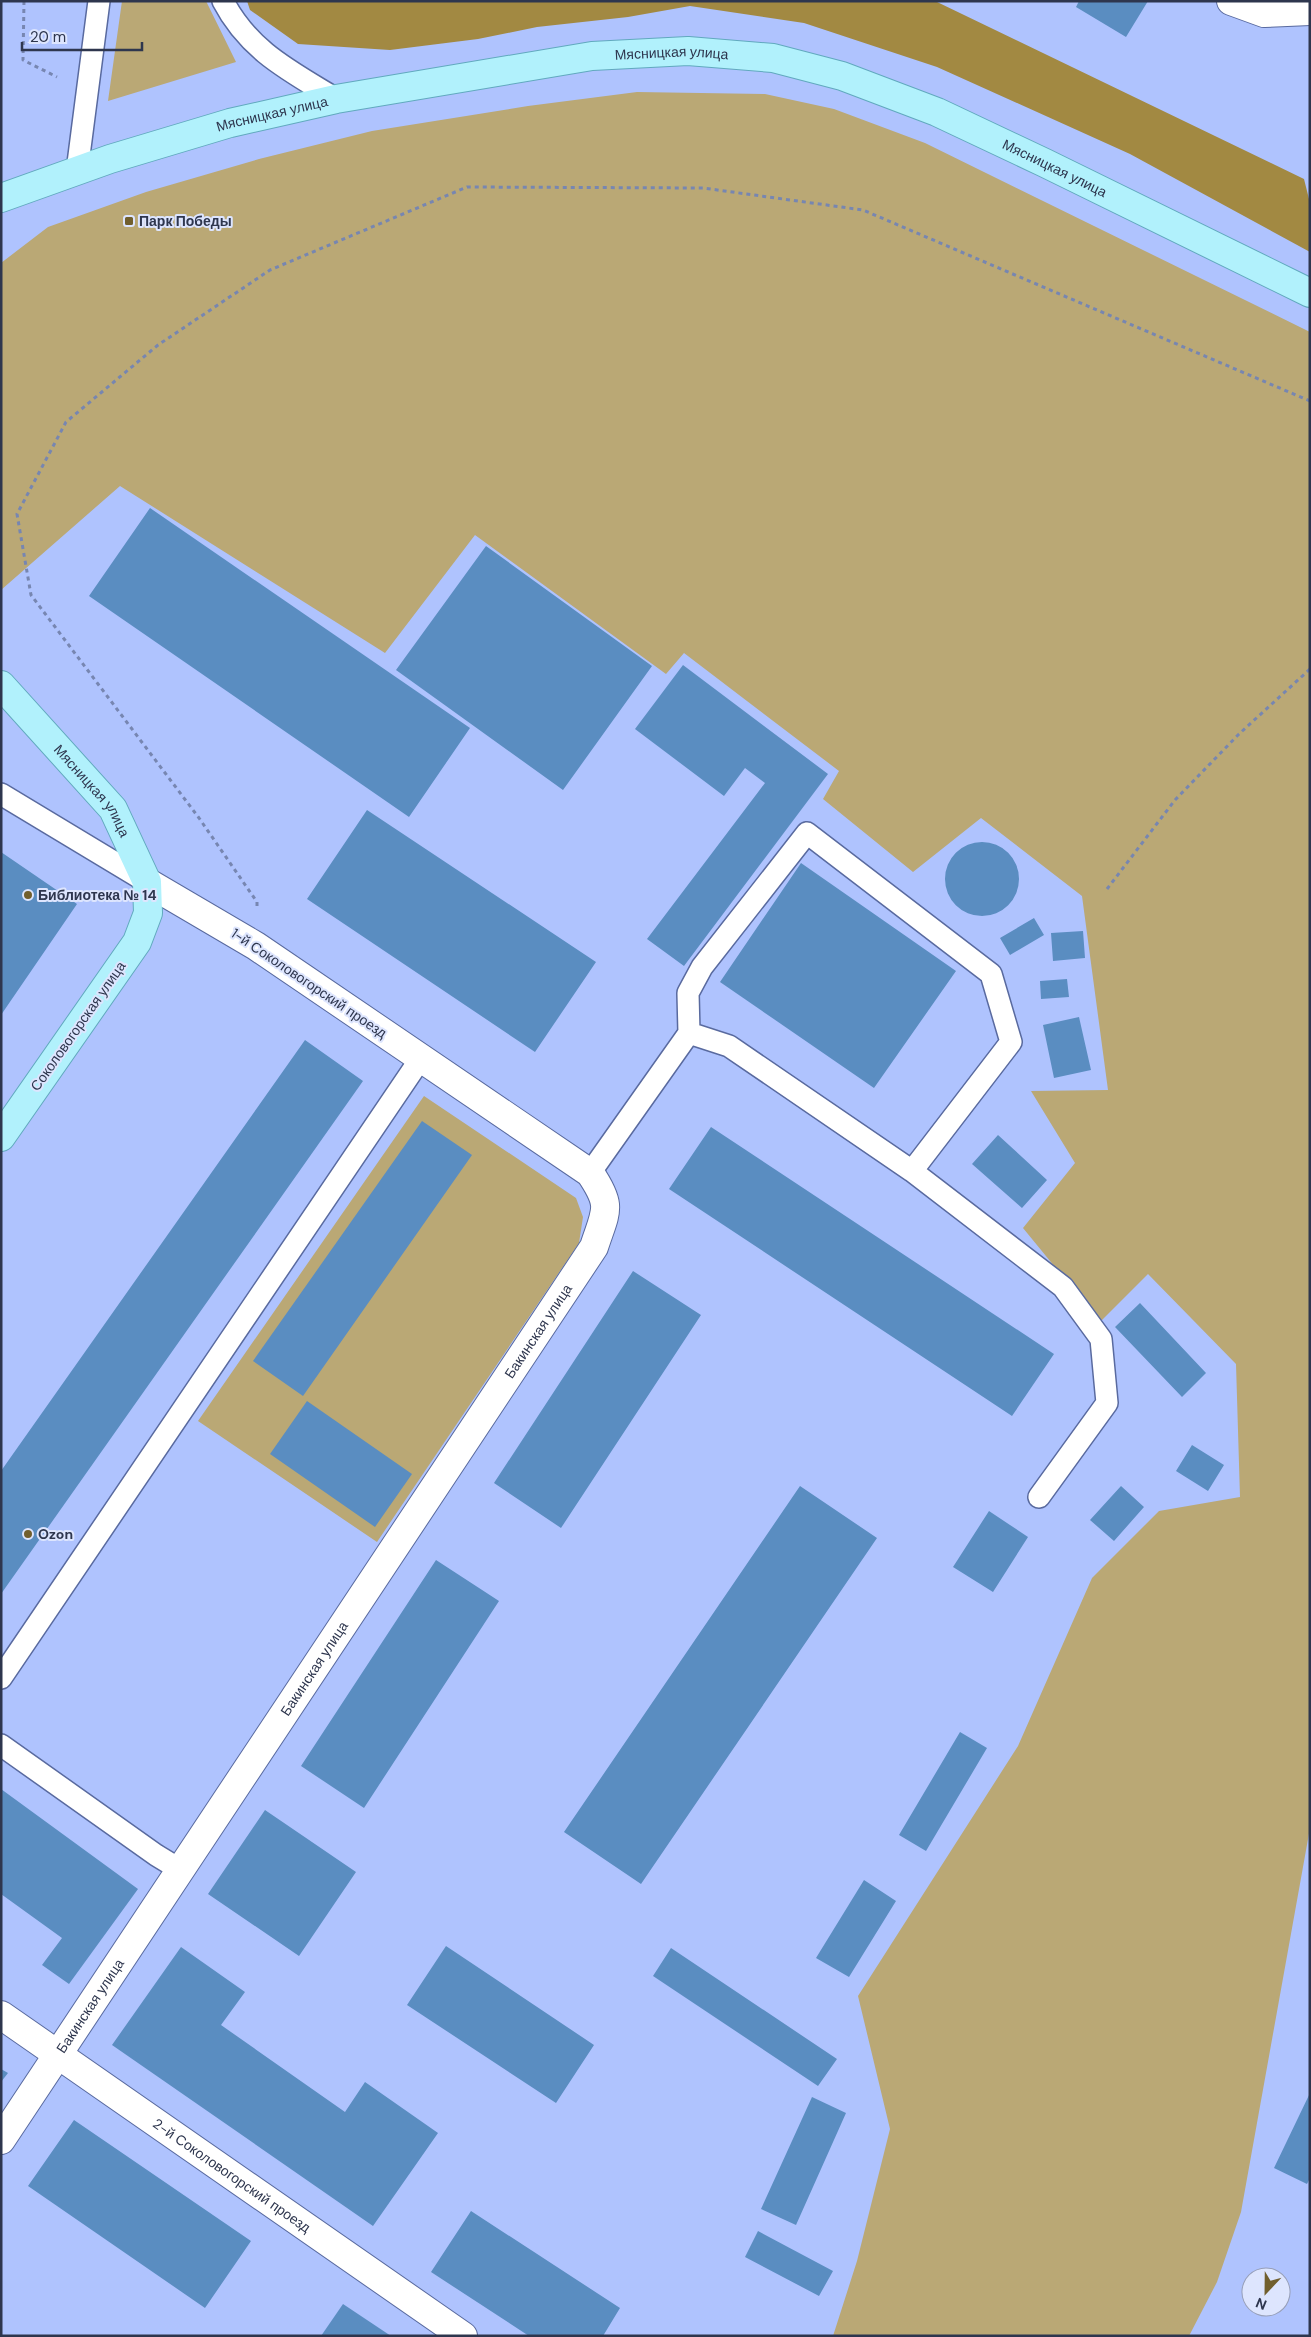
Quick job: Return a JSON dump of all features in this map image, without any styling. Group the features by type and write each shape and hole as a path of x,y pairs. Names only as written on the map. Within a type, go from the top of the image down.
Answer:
{"main road":[{"name":"Мясницкая улица","path":"1,198 77,171 230,123 336,99 592,56 688,51 773,58 842,76 937,112 1310,293"},
{"name":"Мясницкая улица","path":"1,685 113,809 147,882 148,913"},
{"name":"Соколовогорская улица","path":"1,1137 137,942 148,913"}],"street":[{"path":"1231,1 1264,13 1310,11"},
{"name":"1-й Соколовогорский проезд","path":"147,882 256,946 421,1058 596,1182"},
{"name":"Бакинская улица","path":"1,2140 59,2056 179,1869 594,1247 607,1209 596,1182"},
{"name":"2-й Соколовогорский проезд","path":"1,2015 463,2336"}],"lane":[{"path":"77,171 99,1"},
{"path":"222,1 231,18 265,55 336,99"},
{"name":"1-й Соколовогорский проезд","path":"1,794 147,882"},
{"path":"596,1182 689,1033 688,993 702,967 807,833 991,974 1011,1042 912,1171"},
{"path":"689,1033 729,1046 912,1171 1063,1287 1101,1339 1107,1403 1039,1497"},
{"path":"1,1678 421,1058"},
{"path":"1,1745 156,1855 179,1869"}],"path":[{"path":"24,1 23,60 88,93"},
{"path":"256,946 257,902 198,818 31,595 17,514 66,422 158,345 270,270 467,187 702,188 864,210 1310,401"},
{"path":"1107,889 1175,800 1239,734 1310,669"}],"shaded area":[{"path":"122,1 206,1 236,62 108,101"},
{"path":"247,1 935,1 1304,179 1310,203 1310,252 1130,154 937,67 804,23 690,6 628,17 537,27 478,39 390,50 298,44 250,10"},
{"path":"637,92 765,94 834,109 925,143 1310,332 1310,1828 1241,2212 1217,2282 1189,2336 833,2336 857,2261 890,2129 858,1996 1018,1746 1092,1578 1159,1511 1240,1497 1236,1364 1148,1274 1100,1322 1023,1228 1075,1163 1031,1091 1108,1090 1082,896 981,818 913,872 823,799 839,771 684,653 666,674 475,535 385,653 120,486 1,590 1,263 48,227 146,192 259,159 372,131 528,106"},
{"path":"424,1096 576,1198 583,1217 579,1243 377,1542 198,1421"}],"building":[{"path":"1079,1 1148,1 1126,37 1076,7"},
{"path":"150,508 470,728 409,817 89,596"},
{"path":"486,546 652,666 563,790 396,670"},
{"path":"683,665 828,774 684,966 647,939 765,783 745,768 724,796 635,729"},
{"path":"367,810 596,962 535,1052 307,899"},
{"path":"982,842 1003,848 1013,858 1019,879 1013,900 1003,910 982,916 961,910 951,900 945,879 951,858 961,848"},
{"path":"1,852 77,904 1,1015"},
{"path":"801,863 956,971 874,1088 720,982"},
{"path":"1034,918 1044,935 1010,955 1000,938"},
{"path":"1083,931 1085,958 1053,961 1051,933"},
{"path":"1067,979 1069,997 1041,999 1040,981"},
{"path":"1079,1017 1091,1070 1054,1078 1043,1025"},
{"path":"305,1040 363,1081 1,1594 1,1471"},
{"path":"422,1121 472,1155 303,1396 253,1361"},
{"path":"711,1127 1054,1354 1012,1416 669,1189"},
{"path":"998,1135 1047,1180 1022,1208 972,1164"},
{"path":"633,1271 701,1315 561,1528 494,1483"},
{"path":"1140,1303 1206,1373 1182,1397 1115,1327"},
{"path":"307,1401 412,1474 375,1527 270,1454"},
{"path":"1192,1445 1224,1465 1208,1491 1176,1471"},
{"path":"800,1486 877,1538 641,1884 564,1832"},
{"path":"1121,1486 1144,1507 1114,1541 1090,1520"},
{"path":"989,1511 1028,1537 993,1592 953,1567"},
{"path":"436,1560 499,1601 364,1808 301,1766"},
{"path":"960,1732 987,1748 926,1851 899,1835"},
{"path":"1,1789 138,1889 69,1984 42,1965 62,1938 1,1894"},
{"path":"265,1810 356,1872 299,1956 208,1894"},
{"path":"864,1880 896,1901 849,1977 816,1958"},
{"path":"446,1946 594,2045 556,2103 407,2005"},
{"path":"181,1947 245,1992 221,2025 345,2112 365,2082 438,2133 373,2226 112,2045"},
{"path":"671,1948 837,2059 818,2086 653,1976"},
{"path":"1,2069 8,2073 1,2082"},
{"path":"1310,2093 1310,2178 1307,2184 1274,2168"},
{"path":"812,2097 846,2113 796,2225 761,2209"},
{"path":"74,2120 251,2241 205,2308 28,2186"},
{"path":"471,2211 620,2308 603,2336 529,2336 431,2272"},
{"path":"758,2231 833,2271 819,2296 745,2257"},
{"path":"343,2304 391,2336 321,2336"}],"place":[{"name":"Парк Победы","path":"129,221"},
{"name":"Библиотека № 14","path":"28,895"},
{"name":"Ozon","path":"28,1534"}]}
